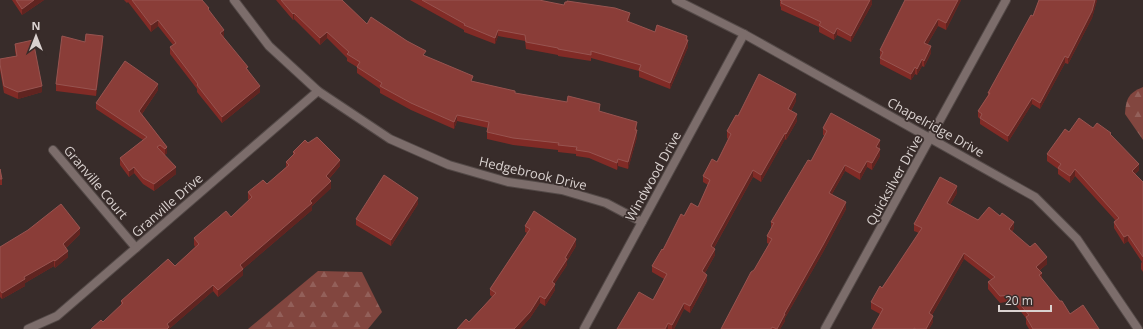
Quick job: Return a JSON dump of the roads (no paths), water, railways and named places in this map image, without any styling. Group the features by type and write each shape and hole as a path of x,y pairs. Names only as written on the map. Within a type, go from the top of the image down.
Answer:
{"street":[{"name":"Hedgebrook Drive","path":"234,0 269,46 318,91 390,139 449,165 508,182 562,190 606,203 642,222"},
{"name":"Chapelridge Drive","path":"676,0 744,34 931,137 1036,197 1077,239 1138,329"},
{"name":"Quicksilver Drive","path":"825,329 1006,0"},
{"name":"Windwood Drive","path":"584,329 744,34"},
{"name":"Granville Drive","path":"28,329 57,316 318,91"},
{"name":"Granville Court","path":"53,150 136,248"}]}
